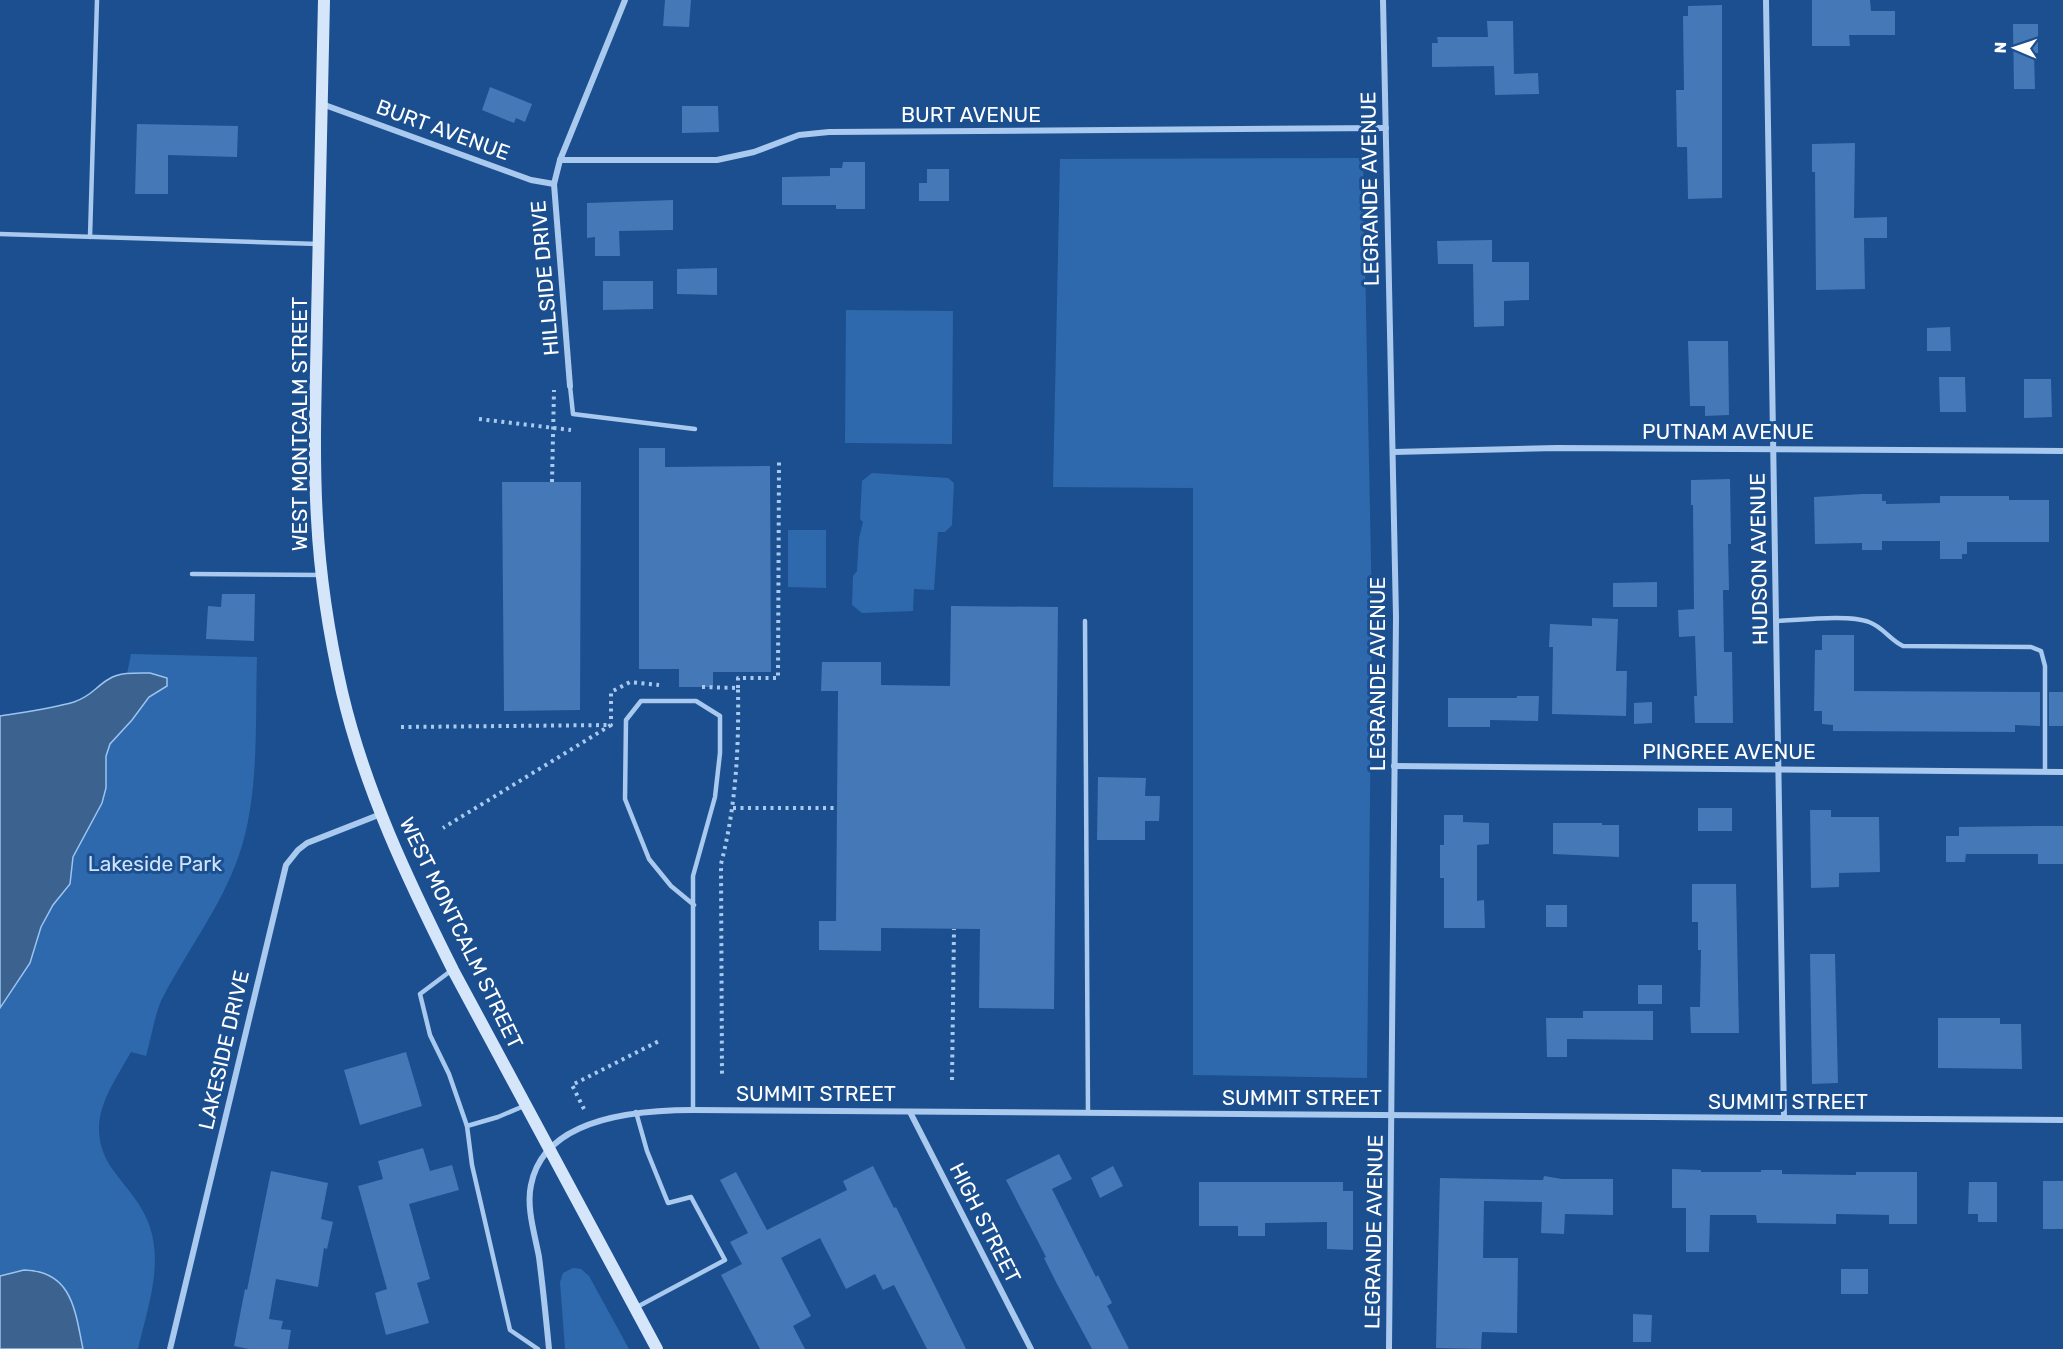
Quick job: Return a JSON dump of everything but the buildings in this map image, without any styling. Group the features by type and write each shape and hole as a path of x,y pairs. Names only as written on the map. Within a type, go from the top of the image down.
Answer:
{"main road":[{"name":"WEST MONTCALM STREET","path":"324,0 315,483 322,575 332,645 345,701 363,764 399,859 453,970 657,1349"}],"street":[{"name":"HILLSIDE DRIVE","path":"570,386 554,184 560,160 625,0"},
{"name":"LEGRANDE AVENUE","path":"1383,0 1396,617 1389,1349"},
{"name":"HUDSON AVENUE","path":"1766,0 1784,1118"},
{"name":"BURT AVENUE","path":"322,104 531,180 554,184"},
{"name":"BURT AVENUE","path":"560,160 717,160 754,152 799,135 829,132 1386,128"},
{"name":"PUTNAM AVENUE","path":"1393,452 1557,448 2063,451"},
{"name":"PINGREE AVENUE","path":"1394,766 2063,772"},
{"name":"LAKESIDE DRIVE","path":"170,1349 286,865 307,843 381,814"},
{"name":"SUMMIT STREET","path":"549,1149 575,1131 590,1124 636,1112 693,1110 2063,1120"},
{"name":"HIGH STREET","path":"910,1112 1031,1349"},
{"path":"549,1149 534,1172 529,1200 543,1283 549,1349"}],"lane":[{"path":"90,237 97,0"},
{"path":"0,234 319,244"},
{"path":"570,386 573,414 695,429"},
{"path":"192,574 322,575"},
{"path":"1776,621 1841,619 1867,621 1882,629 1894,642 1903,646 2031,647 2041,651 2046,666 2044,772"},
{"path":"1085,621 1088,1113"},
{"path":"693,1110 694,905 693,876 715,797 720,753 720,716 696,701 640,701 626,720 625,799 649,859 671,886 694,905"},
{"path":"453,970 420,994 430,1035 449,1074 467,1126 472,1165 510,1330 538,1349"},
{"path":"467,1126 526,1106"},
{"path":"635,1308 724,1260 691,1197 668,1203 647,1151 636,1112"}],"path":[{"path":"552,482 554,390"},
{"path":"738,688 738,678 778,678 779,460"},
{"path":"401,727 611,725 443,828"},
{"path":"733,808 837,808"},
{"path":"952,1080 954,928"},
{"path":"584,1110 572,1085 662,1040"}],"green space":[{"path":"1363,158 1372,613 1367,1078 1193,1075 1193,488 1053,487 1060,159"},
{"path":"846,310 953,311 952,444 845,443"},
{"path":"872,473 948,478 954,483 952,525 945,532 938,532 934,590 914,589 913,611 862,613 852,605 853,576 857,571 859,538 863,522 860,519 862,481"},
{"path":"788,530 826,530 826,588 788,587"},
{"name":"Lakeside Park","path":"131,654 257,657 255,759 245,835 231,876 213,912 162,999 146,1056 131,1052 107,1095 99,1123 104,1154 143,1211 154,1242 152,1288 138,1349 83,1349 79,1327 37,1270 24,1270 0,1276 0,1008 30,963 41,927 53,905 70,884 73,857 102,803 106,788 106,756 110,744 149,697 167,686 167,678 150,673 127,674"},
{"path":"573,1268 581,1269 589,1276 629,1349 565,1349 560,1282 563,1273"}],"shaded area":[{"path":"150,673 167,678 167,686 149,697 110,744 106,756 106,788 102,803 73,857 70,884 53,905 41,927 30,963 0,1008 0,716 74,702 118,675"},
{"path":"24,1270 40,1272 52,1277 62,1285 73,1307 83,1349 0,1349 0,1276"}]}
